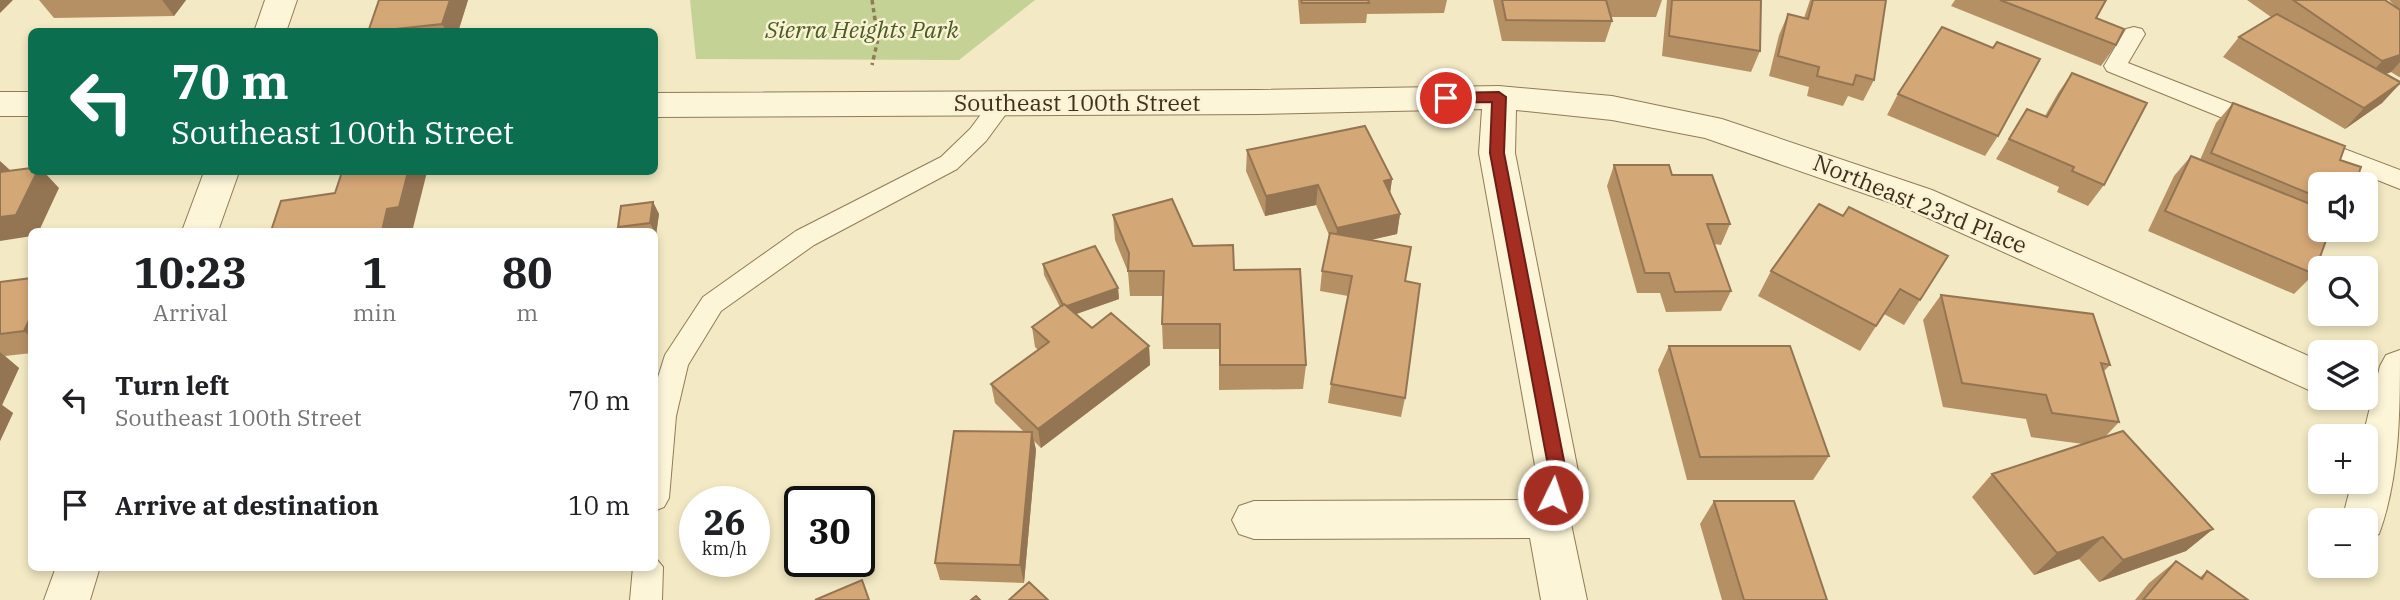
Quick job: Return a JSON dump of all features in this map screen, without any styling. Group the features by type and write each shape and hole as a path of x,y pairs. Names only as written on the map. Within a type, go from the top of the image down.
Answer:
{"street":[{"path":"271,28 281,0"},
{"path":"1499,97 1497,153 1557,471 1548,519 1564,600"},
{"name":"Southeast 100th Street","path":"658,105 1258,102 1499,97"},
{"name":"Northeast 23rd Place","path":"1499,97 1624,111 1710,127 1786,151 1919,199 2308,374"},
{"path":"0,104 28,104"},
{"path":"201,228 220,175"},
{"path":"2366,508 2384,407 2400,366"},
{"path":"1254,520 1548,519"},
{"path":"66,600 77,571"}],"lane":[{"path":"2134,34 2115,66 2400,180"},
{"path":"658,457 662,416 675,363 712,304 805,238 949,163 978,135 1002,103"},
{"path":"646,600 649,571"}],"path":[{"path":"862,103 878,40 872,0"}],"green space":[{"name":"Sierra Heights Park","path":"690,0 1035,0 959,60 696,59"}],"building":[{"path":"379,0 450,0 442,24 369,28"},
{"path":"1301,0 1368,0 1369,3 1302,3"},
{"path":"1502,0 1606,0 1612,21 1506,20"},
{"path":"1672,0 1761,0 1760,51 1669,36"},
{"path":"1813,0 1886,0 1874,80 1856,75 1853,85 1817,76 1819,67 1778,56 1788,14 1808,19"},
{"path":"2000,0 2106,0 2096,18 2124,29 2116,45"},
{"path":"2293,0 2385,0 2400,10 2400,55 2382,61"},
{"path":"2277,14 2400,83 2364,108 2239,37"},
{"path":"1942,27 1993,48 1997,42 2040,59 1998,136 1898,94"},
{"path":"2072,73 2147,103 2104,185 2072,171 2074,167 2009,139 2027,109 2047,117"},
{"path":"2233,103 2345,146 2340,160 2361,167 2359,172 2308,172 2308,193 2211,153"},
{"path":"1365,126 1392,179 1384,181 1400,214 1337,228 1318,185 1266,196 1247,150"},
{"path":"2191,156 2308,203 2308,242 2325,242 2320,256 2308,256 2308,271 2165,211"},
{"path":"1614,165 1669,165 1672,175 1712,175 1730,224 1707,224 1731,291 1675,292 1669,273 1645,273"},
{"path":"28,168 28,175 36,175 16,215 0,217 0,172"},
{"path":"341,175 407,175 399,207 387,209 383,228 272,228 281,201 335,193"},
{"path":"1172,199 1193,246 1233,245 1234,270 1300,269 1306,365 1220,365 1220,324 1162,324 1164,271 1128,271 1129,253 1113,215"},
{"path":"653,202 650,223 618,227 621,206"},
{"path":"1819,204 1843,216 1849,207 1948,256 1920,300 1900,289 1876,326 1771,271"},
{"path":"1330,233 1411,247 1405,281 1420,284 1405,398 1331,384 1352,276 1322,271"},
{"path":"1095,246 1118,288 1067,306 1063,305 1043,264"},
{"path":"28,278 28,322 24,331 0,334 0,282"},
{"path":"1941,295 2093,314 2110,365 2101,363 2119,422 2052,413 2046,395 1962,383"},
{"path":"1064,304 1092,328 1111,313 1149,346 1038,429 991,384 1049,342 1032,327"},
{"path":"1669,346 1790,346 1829,456 1700,457"},
{"path":"954,431 1032,432 1020,565 935,563"},
{"path":"2123,431 2213,529 2123,560 2103,537 2057,553 1992,474"},
{"path":"1714,501 1794,501 1827,600 1744,600"},
{"path":"2176,561 2202,579 2207,571 2248,600 2143,600"},
{"path":"862,580 869,600 815,600"},
{"path":"1029,582 1048,600 1009,600"}],"route":[{"path":"1446,98 1499,97 1497,153 1557,471 1553,495"}]}
